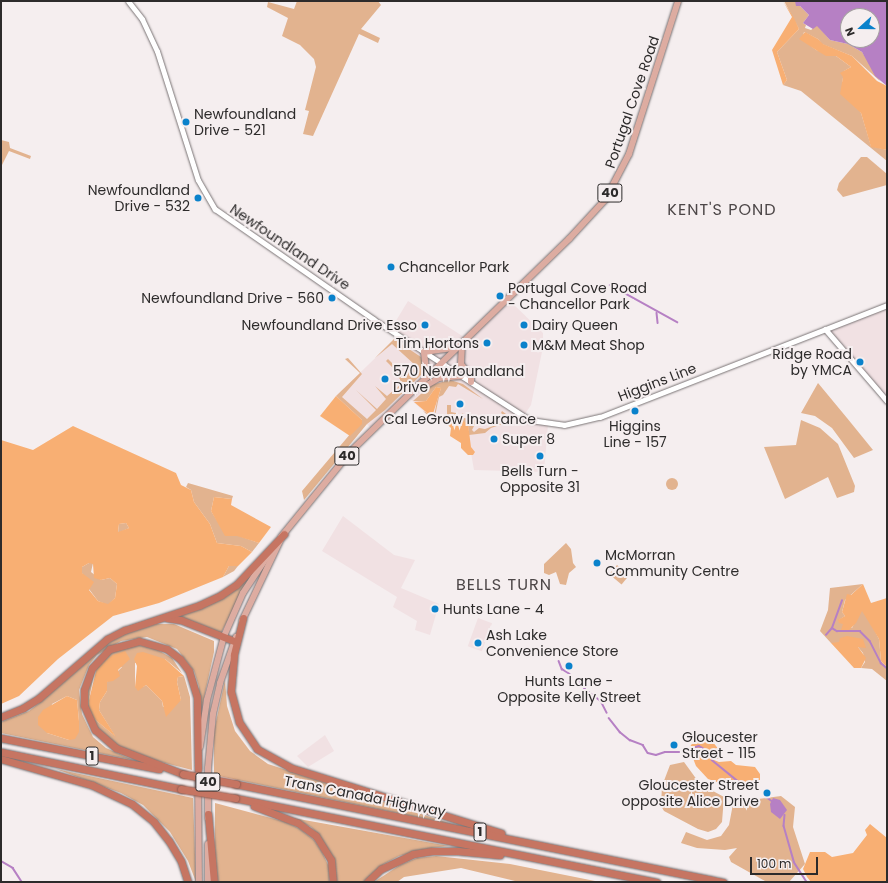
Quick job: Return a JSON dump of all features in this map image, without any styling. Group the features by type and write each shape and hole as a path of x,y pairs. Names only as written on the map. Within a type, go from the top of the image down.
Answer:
{"highway":[{"path":"1,717 23,708 39,698 107,639 221,595 236,585 284,534"},
{"path":"153,620 173,617 234,641"},
{"path":"243,618 234,655 231,692 239,722 257,749 291,768 543,846"},
{"path":"183,774 116,748 95,730 84,704 84,690 92,668 110,649 139,640 167,648 180,659 189,671 197,697 198,769"},
{"name":"Trans Canada Highway","path":"1,738 723,882"},
{"name":"Trans Canada Highway","path":"1,752 657,882"},
{"path":"1,759 92,785 132,804 154,822 169,841 181,861 188,882"},
{"path":"235,798 307,827 325,848 331,860 333,882"},
{"path":"208,814 214,882"},
{"path":"367,882 396,861 432,851 541,859"}],"main road":[{"name":"Portugal Cove Road","path":"199,882 198,769 207,700 224,636 250,580 284,534 352,450 569,239 612,189 635,139 678,1"},
{"path":"427,377 424,352 460,346 461,364 471,377 471,382"},
{"path":"419,385 428,385 439,378 461,376"},
{"name":"Portugal Cove Road","path":"208,882 208,768 213,714 220,683 243,618 284,534"}],"street":[{"name":"Newfoundland Drive","path":"128,1 142,19 155,44 198,180 215,210 274,253 442,363"},
{"name":"Higgins Line","path":"442,363 523,417 548,424 571,425 600,417 887,305"},
{"path":"825,328 887,401"}],"shaded area":[{"path":"297,1 378,1 381,5 361,29 380,38 378,43 359,34 313,136 303,134 309,111 305,110 316,67 314,59 300,45 282,36 288,18 267,7 268,2 294,9"},
{"path":"783,1 799,29 777,52 787,80 783,85 772,50 792,17"},
{"path":"784,1 795,1 809,15 803,23 806,25 805,28 811,30 817,25 830,40 840,42 840,48 855,48 862,52 872,67 880,81 852,56 822,44 818,39 804,32 802,39 816,50 836,56 851,67 844,71 842,84 861,113 871,146 887,150 887,161 801,91 783,85 787,80 777,52 799,29"},
{"path":"795,1 887,1 887,86 875,76 862,52 855,48 880,48 880,8 840,8 840,42 830,40 817,26 813,29 803,23 809,15 800,6 796,6"},
{"path":"805,32 818,39 823,44 852,56 877,81 887,86 887,150 871,147 861,113 840,94 843,77 840,73 851,67 836,56 826,56 799,39"},
{"path":"1,140 9,142 10,148 31,156 30,159 9,151 1,167"},
{"path":"861,157 867,157 887,174 887,185 843,197 837,190 839,183"},
{"path":"508,299 543,333 543,347 531,405 523,417 548,424 544,472 474,470 466,425 433,420 407,396 372,429 336,396 399,335 391,329 408,301 467,339"},
{"path":"887,305 887,401 825,329"},
{"path":"394,339 421,357 424,369 422,374 385,410 367,424 304,500 302,491 362,420 336,396 360,373 345,359 348,358 362,374 342,397 367,419 376,410 356,390 377,409 386,399 375,386 387,396 400,385 400,379 392,372 394,369 386,361 388,359 405,376 415,365 392,344 375,358"},
{"path":"450,380 463,384 483,399 458,384 456,387 449,386 443,395 439,397 435,416 444,422 433,420 423,411 434,416 441,388 436,387 426,401 413,401 431,385"},
{"path":"818,383 873,450 854,458 832,428 815,416 801,413"},
{"path":"436,387 441,388 432,417 414,402 426,401"},
{"path":"336,396 362,420 362,424 350,436 320,416"},
{"path":"447,405 451,405 451,412 456,413 456,416 460,417 463,413 464,418 477,420 472,430 474,432 479,428 485,429 510,420 501,413 502,411 514,420 491,428 485,433 469,435 468,425 459,419 447,415"},
{"path":"444,415 454,416 468,424 471,447 475,452 473,455 468,455 461,448 461,443 450,436 451,428 442,419"},
{"path":"801,420 820,428 838,444 855,486 854,492 837,498 828,477 785,499 764,447 796,445"},
{"path":"73,426 176,473 181,485 191,490 194,502 210,524 217,543 241,546 252,552 238,566 229,566 223,577 159,603 113,616 58,659 19,696 1,704 1,440 33,450","holes":["126,523 129,528 118,532 119,524","89,563 93,564 94,578 101,580 110,578 117,584 115,598 108,604 98,601 89,590 94,582 82,573 82,567"]},
{"path":"674,478 677,479 677,489 670,490 667,489 666,482 667,479"},
{"path":"188,483 233,496 232,499 214,497 211,511 223,530 259,543 252,552 241,546 217,543 210,524 194,502 191,490 186,487"},
{"path":"214,497 232,499 231,505 271,527 259,543 237,536 225,536 211,511"},
{"path":"343,516 394,555 415,560 401,588 439,604 430,635 415,630 417,621 393,607 397,597 322,551"},
{"path":"126,523 129,528 118,533 119,524"},
{"path":"566,543 571,549 573,563 576,567 569,573 566,585 560,584 556,572 549,575 544,573 544,564"},
{"path":"89,563 93,563 91,572 101,580 110,578 117,584 115,598 108,605 98,601 89,589 82,573 82,567"},
{"path":"617,565 629,575 622,584 609,574"},
{"path":"229,566 238,566 234,571 223,577"},
{"path":"254,569 221,633 175,615 198,609"},
{"path":"863,584 845,600 842,612 845,616 839,620 852,628 862,610 866,614 879,639 881,661 887,667 887,681 872,669 861,668 865,662 863,653 858,647 861,646 831,643 820,631 828,610 830,588"},
{"path":"863,584 871,603 887,598 887,667 881,661 879,639 862,611 856,623 847,632 841,630 843,624 839,623 838,620 845,616 842,612 847,594 851,595"},
{"path":"478,618 492,623 482,651 468,646"},
{"path":"156,624 174,624 214,641 214,652 199,721 199,687 194,671 177,649 147,637 121,641 97,655 89,665 79,690 82,714 93,737 106,748 133,760 1,733 1,722 29,711 99,648 125,634","holes":["67,696 77,700 79,721 69,740 47,733 52,704"]},
{"path":"847,636 863,639 866,648 858,647 866,658 861,668 854,668 831,643 839,642 840,638"},
{"path":"138,645 156,649 172,658 182,673 165,659 135,663 135,687 143,687 146,685 162,701 163,707 181,700 177,682 178,677 184,676 190,697 192,770 134,755 116,745 94,725 87,709 87,694 94,673 89,700 92,717 115,736 99,710 100,702 107,691 107,682 122,667 104,662 97,667 107,655 126,646"},
{"path":"125,651 130,659 118,670 120,676 113,681 107,682 107,691 100,702 99,710 116,737 92,717 89,710 89,700 97,667 113,655"},
{"path":"143,652 165,659 184,676 178,677 177,682 181,700 166,717 162,701 146,685 138,691 135,687 137,666 134,659 137,653"},
{"path":"225,680 227,706 235,731 250,751 268,764 455,825 214,775 214,731"},
{"path":"67,696 77,700 79,721 79,732 75,739 69,740 47,733 38,725 38,717 43,710"},
{"path":"325,735 334,751 308,767 297,756"},
{"path":"708,736 720,751 719,759 716,752 706,750 709,758 719,762 731,761 736,765 755,767 760,774 760,783 752,782 732,787 708,779 696,766 689,748 694,741"},
{"path":"706,750 716,752 719,759 709,758"},
{"path":"684,762 700,784 724,797 722,822 716,829 708,832 698,829 664,811 661,806 662,786 670,765"},
{"path":"56,769 193,798 196,882 188,861 170,832 143,805 121,793"},
{"path":"781,796 795,807 793,827 805,864 789,882 765,881 731,862 729,857 737,848 725,850 697,848 681,843 686,832 707,840 721,836 729,825 733,804 739,800 751,802 750,800"},
{"path":"773,798 780,800 787,810 780,819 771,812 770,804"},
{"path":"215,803 286,822 300,829 314,840 322,852 329,867 329,882 218,882 215,863"},
{"path":"293,818 449,846 431,848 399,856 384,864 363,882 336,882 333,861 320,836 311,827"},
{"path":"870,824 887,838 887,882 811,882 803,869 810,852 825,852 832,857 853,853 867,835 865,830"},
{"path":"436,856 510,864 600,882 519,882 461,868 404,877 397,882 374,882 400,865 417,858"}],"waterway":[{"path":"610,285 677,322"},
{"path":"657,313 658,323"},
{"path":"826,635 832,628 842,601"},
{"path":"832,628 837,631 860,631 870,641 881,663 887,668"},
{"path":"559,661 562,669 570,674"},
{"path":"579,679 585,689 601,701 607,713"},
{"path":"609,718 620,732 630,740 643,745 648,753 656,755 665,752 679,752"},
{"path":"690,749 699,746 706,750"},
{"path":"712,760 744,786"},
{"path":"765,796 772,801"},
{"path":"785,815 784,826 794,862 807,882"},
{"path":"1,861 13,868 22,882"}],"place":[{"name":"Newfoundland Drive - 521","path":"186,122"},
{"name":"Newfoundland Drive - 532","path":"198,198"},
{"name":"Chancellor Park","path":"391,267"},
{"name":"Portugal Cove Road - Chancellor Park","path":"500,296"},
{"name":"Newfoundland Drive - 560","path":"332,298"},
{"name":"Newfoundland Drive Esso","path":"425,325"},
{"name":"Dairy Queen","path":"524,325"},
{"name":"Tim Hortons","path":"487,343"},
{"name":"M&M Meat Shop","path":"524,345"},
{"name":"Ridge Road by YMCA","path":"860,362"},
{"name":"570 Newfoundland Drive","path":"385,379"},
{"name":"Cal LeGrow Insurance","path":"460,404"},
{"name":"Higgins Line - 157","path":"635,411"},
{"name":"Super 8","path":"494,439"},
{"name":"Bells Turn - Opposite 31","path":"540,456"},
{"name":"McMorran Community Centre","path":"597,563"},
{"name":"Hunts Lane - 4","path":"435,609"},
{"name":"Ash Lake Convenience Store","path":"478,643"},
{"name":"Hunts Lane - Opposite Kelly Street","path":"569,666"},
{"name":"Gloucester Street - 115","path":"674,745"},
{"name":"Gloucester Street opposite Alice Drive","path":"767,793"}],"district":[{"name":"KENT'S POND","path":"722,210"},
{"name":"BELLS TURN","path":"504,585"}]}
